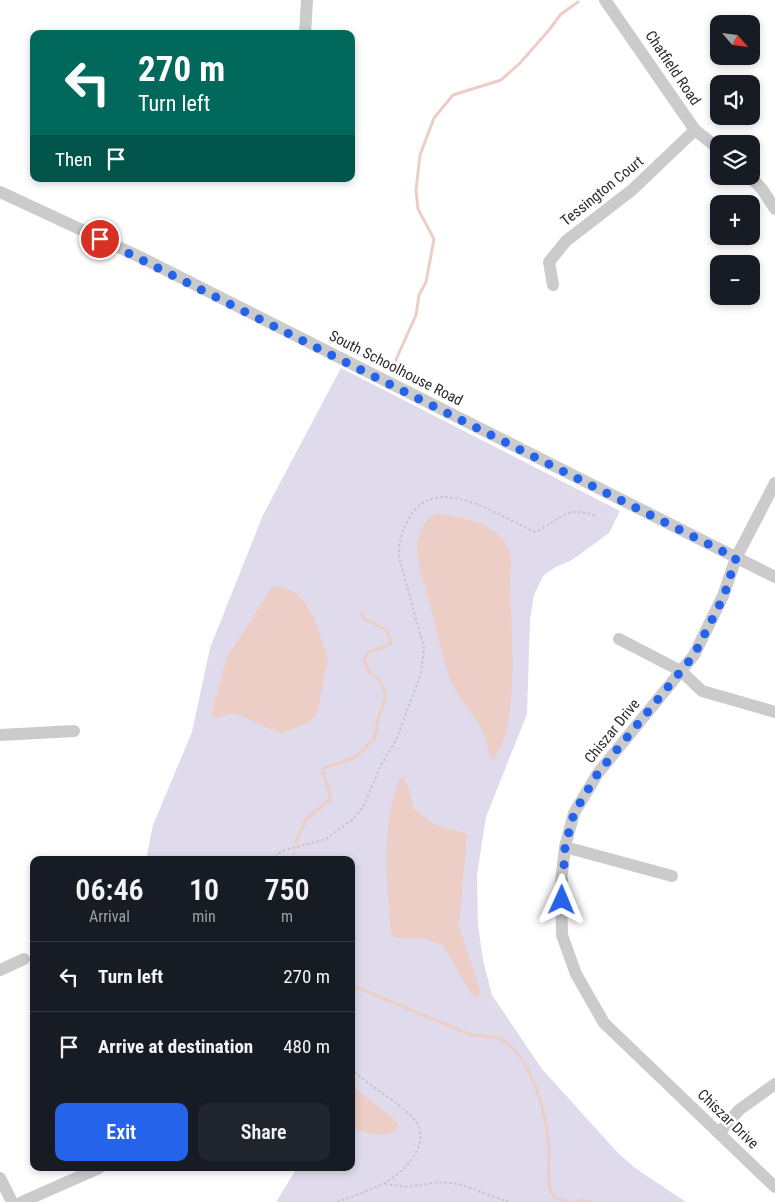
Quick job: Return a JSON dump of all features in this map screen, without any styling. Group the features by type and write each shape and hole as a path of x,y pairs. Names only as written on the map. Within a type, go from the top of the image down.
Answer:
{"street":[{"path":"305,30 307,0"},
{"name":"Chatfield Road","path":"605,0 695,130 710,142"},
{"name":"Tessington Court","path":"553,285 549,262 566,241 632,190 695,130"},
{"path":"758,185 775,210"},
{"name":"South Schoolhouse Road","path":"0,192 159,267 775,577"},
{"path":"736,558 775,483"},
{"name":"Chiszar Drive","path":"736,558 724,596 694,655 598,773 574,813 565,847 561,883 562,935 576,974 604,1023 775,1188"},
{"path":"619,638 681,671 702,691 775,712"},
{"path":"0,735 74,731"},
{"path":"565,847 672,876"},
{"path":"0,970 24,958"},
{"path":"719,1133 739,1110 775,1084"},
{"path":"22,1202 92,1171"},
{"path":"0,1178 12,1202"}],"path":[{"path":"276,856 282,851 326,838 352,820 363,808 381,766 396,740 421,674 424,655 423,636 399,557 399,546 407,523 419,505 435,498 455,498 492,510 536,532 566,513 575,510 596,516"},
{"path":"337,1202 394,1178 410,1161 421,1141 421,1130 415,1120 399,1105 355,1071"},
{"path":"383,1184 403,1187 438,1182 459,1184 509,1202"}],"shaded area":[{"path":"341,368 620,511 609,533 572,560 554,568 543,576 534,595 530,620 527,714 486,817 477,875 478,925 483,960 492,995 542,1069 618,1153 635,1168 686,1202 276,1202 295,1171 355,1171 355,856 147,856 153,825 192,732 210,648 263,515"},
{"path":"435,514 463,518 489,528 500,536 507,546 511,559 511,698 508,723 502,744 493,760 489,756 484,735 479,725 460,698 450,679 420,569 417,555 418,539 424,524"},
{"path":"279,586 298,594 304,602 314,618 328,658 317,714 309,722 282,734 234,713 217,718 213,717 212,711 227,657 272,587"},
{"path":"404,776 415,810 434,824 467,834 459,926 480,990 479,999 472,995 443,945 425,939 395,938 391,932 387,874 388,835 393,797 399,779"},
{"path":"355,1088 394,1119 399,1127 388,1133 369,1133 355,1129"}],"waterway":[{"path":"395,362 416,315 419,295 426,282 434,239 418,209 416,190 420,155 434,118 453,95 501,80 520,63 561,14 578,2"},
{"path":"296,843 306,819 331,799 322,769 356,757 375,738 378,719 386,696 380,680 370,673 364,660 368,652 387,646 391,642 387,630 364,619 362,613"},
{"path":"355,987 471,1035 490,1036 503,1040 516,1052 532,1077 542,1107 548,1137 550,1189 556,1198 570,1202"},
{"path":"574,1202 584,1200 592,1202"}],"route":[{"path":"100,239 736,558 724,596 694,655 598,773 574,813 565,847 561,883 562,900"}]}
